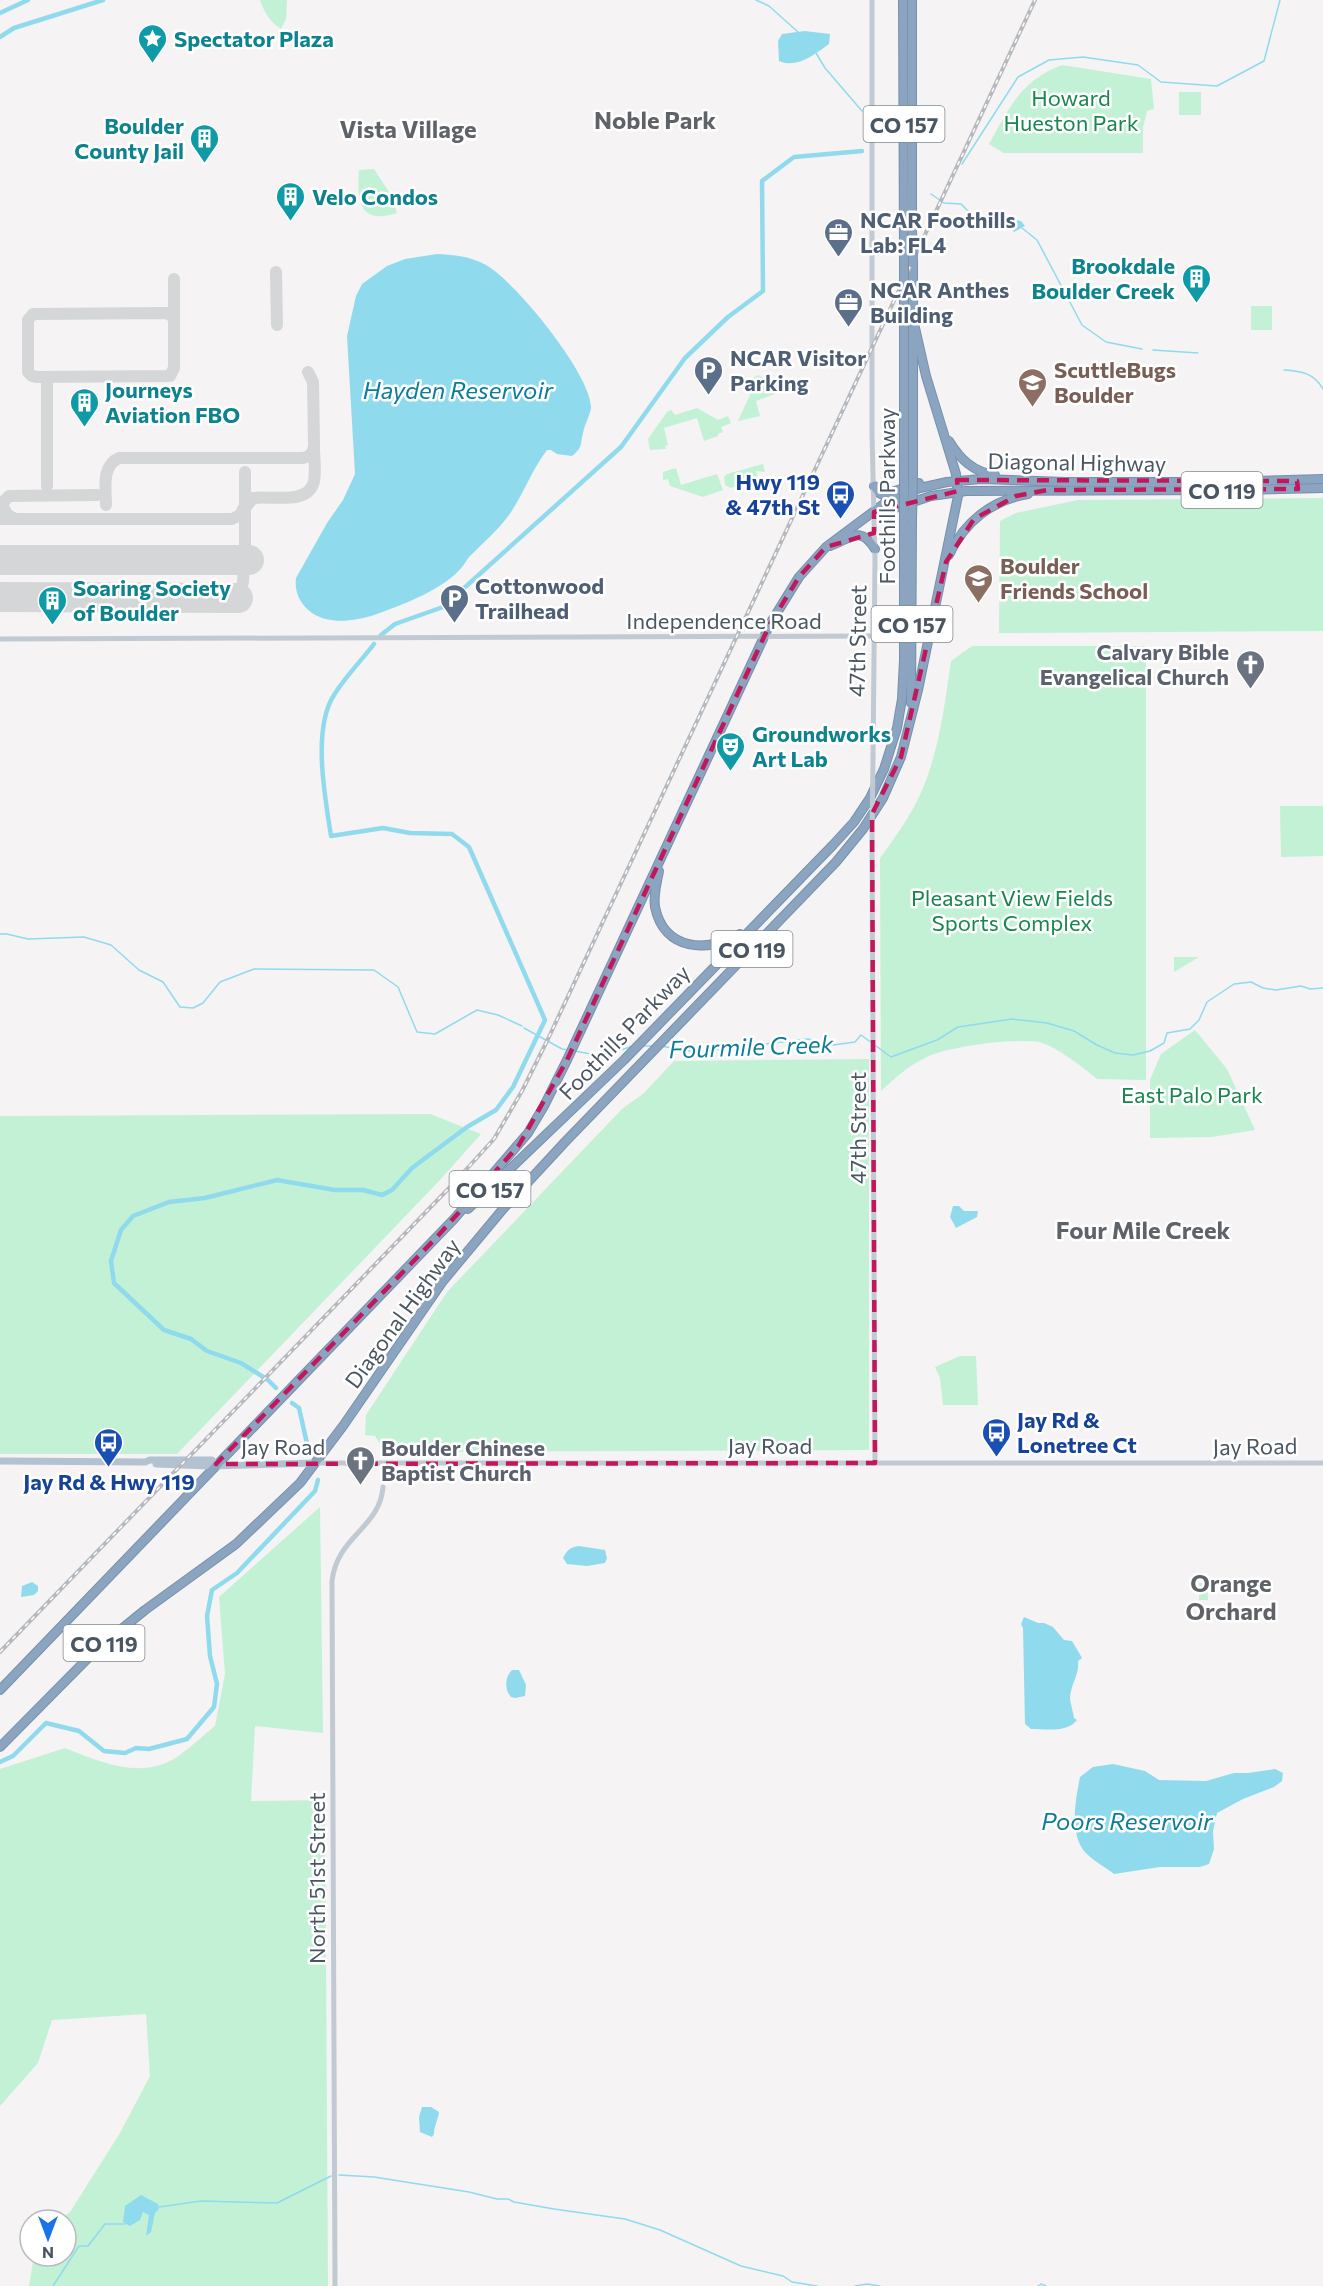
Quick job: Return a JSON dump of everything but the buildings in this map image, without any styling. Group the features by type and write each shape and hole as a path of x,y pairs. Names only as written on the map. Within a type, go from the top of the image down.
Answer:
{"highway":[{"name":"Foothills Parkway","path":"903,0 904,476 908,521 912,691 909,728"},
{"name":"Foothills Parkway","path":"436,1238 510,1171 624,1060 854,822 878,783 890,755 897,728 903,681 908,521 913,473 912,0"},
{"path":"913,319 922,362 957,480 958,491 946,562"},
{"path":"942,429 958,455 976,470 992,474 1049,478 1062,482"},
{"name":"Diagonal Highway","path":"874,513 931,496 958,491 1298,485 1323,479"},
{"name":"Diagonal Highway","path":"660,861 764,637 789,591 807,566 826,547 882,505 920,488 957,480 1298,485 1323,488"},
{"path":"874,486 883,495 929,481 947,482"},
{"name":"CO 119","path":"909,728 946,562 960,535 982,512 1008,498 1047,490"},
{"path":"826,547 862,534 869,538 874,549"},
{"name":"Diagonal Highway","path":"0,1747 97,1649 145,1610 236,1544 300,1483 350,1417 407,1330 457,1263 520,1189 831,868 859,834 889,786 901,757 909,728"},
{"path":"660,861 655,896 656,909 661,923 673,937 689,945 708,946 726,942 749,929"},
{"name":"CO 119","path":"436,1238 528,1133 577,1040 660,861"},
{"name":"Diagonal Highway","path":"0,1690 436,1238"}],"main road":[{"name":"Jay Road","path":"0,1461 145,1462 165,1465 315,1463"}],"street":[{"name":"47th Street","path":"872,0 874,486 872,842 876,1463"},
{"name":"Independence Road","path":"0,639 872,636"},
{"name":"Jay Road","path":"315,1463 1323,1463"},
{"name":"North 51st Street","path":"335,2286 332,1581 335,1563 377,1509 383,1487"}],"highlighted area":[{"path":"957,480 1297,481 1298,489 1047,490 1016,496 974,519 946,562 901,757 872,814 875,1463 216,1464 436,1238 519,1145 567,1060 770,624 799,577 826,547 874,533 874,512 958,491"}],"green space":[{"path":"260,0 287,0 286,19 281,29 268,16"},
{"name":"Howard Hueston Park","path":"1062,65 1151,79 1154,109 1147,111 1143,127 1143,153 1004,153 989,144 1010,107 1026,87 1048,71"},
{"path":"1179,92 1201,92 1201,115 1179,115"},
{"path":"374,169 391,195 397,213 374,216 363,208 359,191 359,170"},
{"path":"1251,306 1272,306 1272,330 1251,330"},
{"path":"758,375 789,389 756,401 760,416 738,421 754,386 754,377"},
{"path":"697,408 718,420 728,416 731,423 721,427 723,432 718,436 704,441 697,418 664,428 668,445 665,446 666,449 650,450 648,439 667,412 671,410 675,415"},
{"path":"763,464 765,472 756,471 758,479 731,488 725,485 724,477 727,474"},
{"path":"676,468 681,485 717,474 723,490 703,497 670,486 668,479 663,480 663,472"},
{"path":"1323,498 1323,631 999,633 1000,521 1016,513 1078,500"},
{"name":"Pleasant View Fields Sports Complex","path":"972,646 1146,646 1146,1080 1097,1079 1070,1058 1046,1044 1014,1041 981,1044 935,1054 907,1069 881,1091 880,858 911,813 925,783 938,738 951,661"},
{"path":"1280,806 1323,806 1323,856 1281,857"},
{"path":"1174,957 1199,957 1174,972"},
{"name":"East Palo Park","path":"1195,1030 1227,1069 1255,1130 1212,1137 1150,1138 1150,1080 1161,1054"},
{"path":"869,1059 869,1450 385,1452 375,1436 365,1435 366,1415 447,1292 623,1108 643,1094 674,1061"},
{"path":"430,1114 481,1134 440,1180 177,1454 0,1454 0,1116"},
{"path":"960,1356 976,1356 978,1405 943,1405 940,1378 935,1367"},
{"path":"320,1507 323,1733 255,1726 251,1801 325,1800 328,2286 29,2286 32,2268 78,2268 78,2208 73,2208 120,2133 150,2076 146,2014 52,2020 38,2063 0,2106 0,1769 65,1748 105,1763 147,1768 174,1759 189,1748 215,1726 225,1674 219,1597"},
{"path":"1199,1583 1207,1583 1208,1600 1199,1600"}],"water":[{"path":"805,31 830,34 829,44 799,62 779,61 778,41 782,34"},
{"path":"1004,218 1021,221 1025,226 1014,232"},
{"name":"Hayden Reservoir","path":"437,254 468,258 486,265 514,289 549,329 579,373 588,392 591,410 581,446 572,456 547,450 508,516 445,583 409,602 374,615 351,620 319,617 305,606 297,594 296,578 327,523 343,500 355,474 347,336 356,296 362,284 387,266 405,259"},
{"path":"953,1206 959,1206 964,1211 978,1211 977,1217 956,1228 950,1217"},
{"path":"579,1546 605,1550 607,1558 605,1563 587,1566 567,1564 563,1558 566,1553 571,1548"},
{"path":"32,1582 38,1586 38,1591 34,1595 21,1597 22,1586"},
{"path":"1024,1617 1053,1627 1064,1640 1072,1641 1082,1658 1078,1661 1078,1670 1070,1699 1074,1718 1077,1720 1068,1727 1031,1729 1025,1724 1023,1628 1021,1624"},
{"path":"512,1670 519,1670 526,1685 525,1696 511,1697 507,1690 506,1683"},
{"name":"Poors Reservoir","path":"1113,1764 1145,1771 1159,1780 1206,1781 1234,1773 1275,1769 1283,1773 1282,1781 1274,1787 1243,1799 1217,1813 1213,1831 1214,1849 1209,1864 1200,1867 1160,1867 1114,1874 1084,1851 1079,1843 1075,1825 1080,1777 1093,1767"},
{"path":"422,2107 431,2107 439,2112 432,2137 420,2132 419,2117"},
{"path":"141,2195 158,2204 159,2209 155,2213 151,2232 146,2236 149,2215 143,2212 140,2220 130,2226 123,2222 125,2206"}],"waterway":[{"path":"0,13 28,0"},
{"path":"0,37 14,28 103,0"},
{"path":"756,0 769,6 798,32"},
{"path":"962,164 1018,77 1049,60 1083,57 1138,65 1161,82 1217,86 1264,61 1280,0"},
{"path":"816,53 825,68 862,111"},
{"path":"381,635 395,624 443,607 621,447 685,358 728,317 763,291 762,181 794,157 862,151"},
{"path":"931,194 944,203 961,204 972,215 1005,218"},
{"path":"1022,228 1037,240 1082,325 1106,342 1142,349"},
{"path":"1153,350 1198,353"},
{"path":"1284,370 1311,376 1323,389"},
{"path":"276,1388 268,1380 241,1363 207,1351 191,1339 164,1330 114,1283 111,1261 121,1230 133,1216 169,1202 205,1198 277,1180 335,1190 363,1190 382,1195 392,1190 412,1168 467,1127 496,1110 513,1087 545,1020 469,847 452,834 410,833 383,828 331,836 322,764 323,726 327,709 334,695 374,644"},
{"name":"Fourmile Creek","path":"0,934 28,939 84,937 111,945 139,970 163,982 180,1007 193,1008 203,1003 220,982 254,969 374,970 398,987 417,1032 435,1034 477,1010 498,1015 522,1026"},
{"path":"876,1046 891,1057 937,1040 958,1027 1012,1019 1047,1023 1074,1031 1115,1053 1133,1055 1150,1051 1164,1043 1167,1033 1190,1029 1199,1020 1207,1002 1234,984 1251,982 1263,988 1276,990 1301,986 1310,989 1323,988"},
{"name":"Fourmile Creek","path":"524,1028 562,1049 569,1050"},
{"name":"Fourmile Creek","path":"661,1046 695,1052 808,1039 833,1045 855,1042 861,1035 872,1043"},
{"name":"Fourmile Creek","path":"574,1051 603,1056 633,1046"},
{"name":"Fourmile Creek","path":"640,1046 654,1046"},
{"path":"292,1403 299,1408 308,1448"},
{"path":"0,1762 13,1756 46,1723 79,1731 104,1751 125,1753 136,1748 149,1749 187,1739 214,1707 217,1684 210,1656 207,1616 212,1590 237,1573 315,1491 318,1480"},
{"path":"339,2175 374,2177 469,2192 554,2209 625,2219 660,2230 741,2266 783,2276 792,2282 817,2286"},
{"path":"159,2207 201,2201 277,2203 331,2176"},
{"path":"53,2286 79,2246 88,2246 105,2224 125,2224"},
{"path":"855,2286 867,2284 880,2286"},
{"path":"1038,2286 1041,2284 1046,2286"}],"taxiway":[{"path":"276,272 277,325"},
{"path":"174,279 174,290 174,301 174,312 174,323 174,368 170,376 37,377 28,372 28,320 33,314 166,313 172,316 174,320"},
{"path":"106,505 107,472 109,466 119,458 302,458 309,456 314,446 313,382 308,372"},
{"path":"47,385 47,486"},
{"path":"245,508 253,498 297,497 311,489 315,477 314,447"},
{"path":"228,560 237,557 245,548 245,472"},
{"path":"15,519 8,515 2,506 9,496 97,495"},
{"path":"0,519 232,519 240,515 245,506"},
{"path":"238,598 243,582 245,548"}],"runway":[{"path":"0,560 249,560"},
{"path":"0,597 238,598"}],"railway":[{"path":"0,1652 494,1139 522,1091 548,1039 1035,0"}],"place":[{"name":"Spectator Plaza","path":"153,64"},
{"name":"Boulder County Jail","path":"205,164"},
{"name":"Velo Condos","path":"291,222"},
{"name":"NCAR Foothills Lab: FL4","path":"839,258"},
{"name":"Brookdale Boulder Creek","path":"1196,304"},
{"name":"NCAR Anthes Building","path":"849,328"},
{"name":"NCAR Visitor Parking","path":"709,396"},
{"name":"ScuttleBugs Boulder","path":"1033,408"},
{"name":"Journeys Aviation FBO","path":"84,428"},
{"name":"Hwy 119 & 47th St","path":"841,520"},
{"name":"Boulder Friends School","path":"979,604"},
{"name":"Cottonwood Trailhead","path":"454,624"},
{"name":"Soaring Society of Boulder","path":"52,626"},
{"name":"Calvary Bible Evangelical Church","path":"1250,690"},
{"name":"Groundworks Art Lab","path":"731,772"},
{"name":"Jay Rd & Lonetree Ct","path":"996,1458"},
{"name":"Jay Rd & Hwy 119","path":"109,1468"},
{"name":"Boulder Chinese Baptist Church","path":"360,1486"}],"district":[{"name":"Noble Park","path":"655,119"},
{"name":"Vista Village","path":"408,128"},
{"name":"Four Mile Creek","path":"1143,1229"},
{"name":"Orange Orchard","path":"1231,1596"}]}
